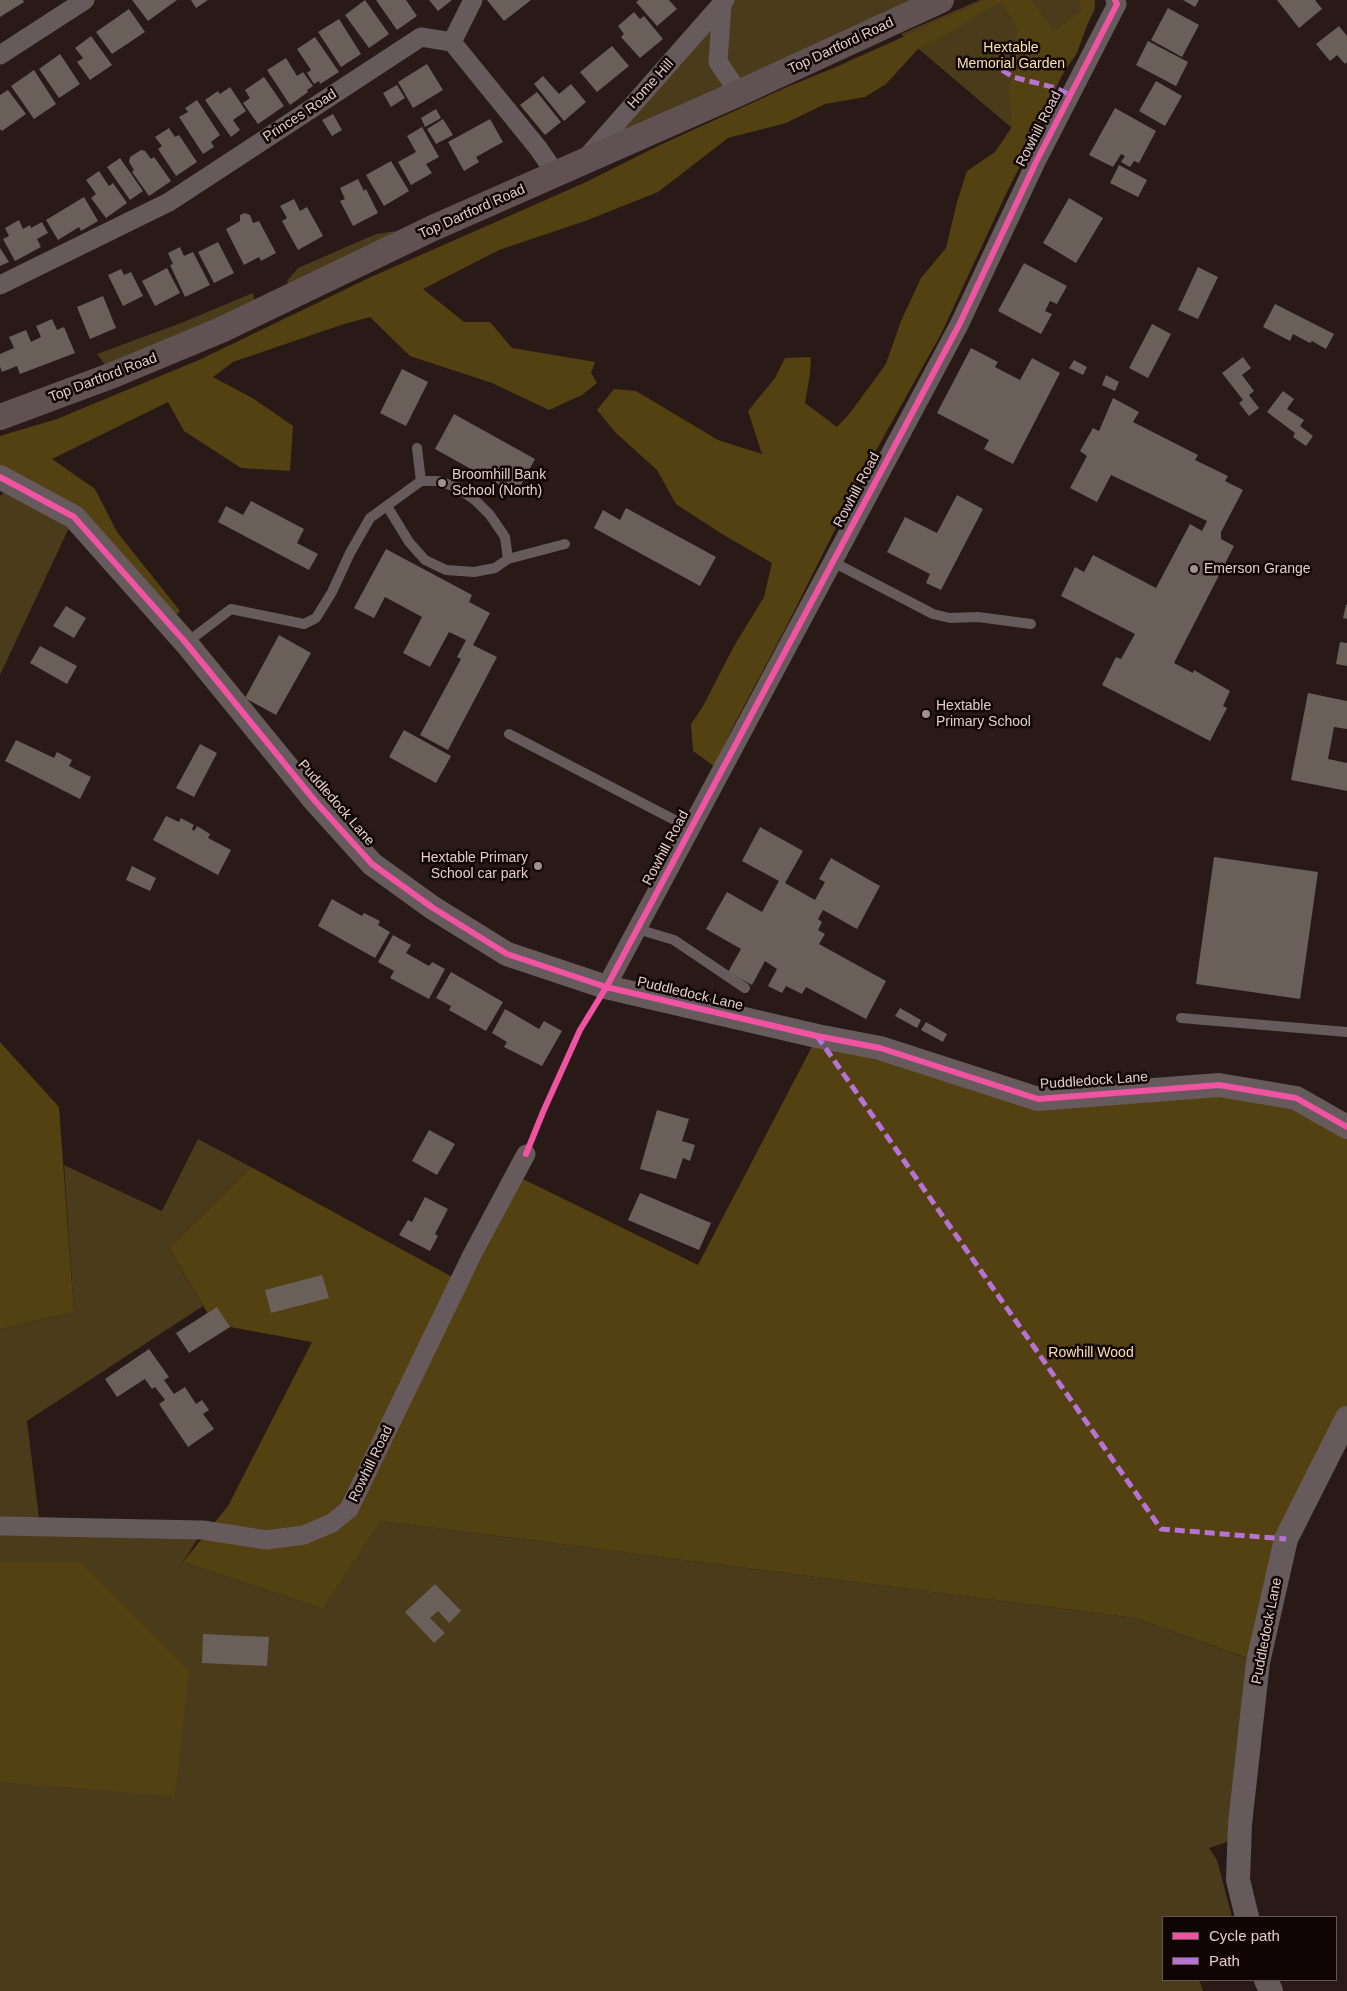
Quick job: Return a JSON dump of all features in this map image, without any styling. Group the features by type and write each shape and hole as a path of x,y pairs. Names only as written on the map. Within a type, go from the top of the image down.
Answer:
{"main road":[{"name":"Top Dartford Road","path":"0,417 168,353 221,330 432,228 739,93 941,0"}],"street":[{"path":"0,55 85,0"},
{"path":"473,0 452,42 538,148 568,169"},
{"name":"Rowhill Road","path":"606,987 959,325 1036,162 1117,4 1115,0"},
{"name":"Home Hill","path":"724,2 718,62 739,93"},
{"name":"Home Hill","path":"568,169 724,2"},
{"name":"Princes Road","path":"0,285 169,202 421,37 452,42"},
{"name":"Puddledock Lane","path":"0,476 74,517 186,643 315,801 372,864 433,908 507,954 606,987 817,1036 880,1048 1038,1099 1219,1085 1296,1098 1347,1127"},
{"name":"Rowhill Road","path":"0,1526 204,1530 266,1540 304,1535 332,1523 349,1509 472,1255 526,1154"},
{"name":"Puddledock Lane","path":"1247,1916 1238,1880 1240,1824 1258,1662 1286,1539 1347,1418"}],"lane":[{"path":"417,448 421,481"},
{"path":"186,643 231,609 304,624 316,618 332,592 359,535 370,518 421,481 438,481 456,487 476,500 490,515 505,537 508,559"},
{"path":"387,506 409,542 425,560 446,570 474,572 495,568 508,559 565,544"},
{"path":"833,562 933,614 950,618 978,617 1031,624"},
{"path":"509,734 690,828"},
{"path":"637,929 674,940 745,988"},
{"path":"1181,1018 1347,1032"}],"green space":[{"path":"726,0 940,0 740,92 719,62"},
{"name":"Hextable Memorial Garden","path":"980,0 1095,0 1095,9 1056,88 1026,140 901,34"},
{"path":"985,0 1031,0 1054,31 1081,11 1080,0 1094,0 1093,9 1077,53 1060,78 1039,128 941,334 864,472 714,766 693,751 691,724 702,708 734,646 764,597 772,563 676,504 657,470 616,433 597,410 614,389 636,391 718,440 762,454 748,411 775,378 785,358 811,357 805,403 837,427 850,413 886,364 901,321 921,278 946,248 967,171 995,152 1012,127 1009,92 1012,49 1018,29 1002,2 918,49 886,84 865,97 825,104 786,123 728,138 658,192 585,221 499,250 423,289 464,322 490,322 512,348 595,362 591,373 597,383 582,395 549,410 492,383 410,356 370,317 233,362 213,377 254,399 293,426 290,471 241,468 184,431 168,402 52,459 95,489 117,532 180,611 172,619 110,549 0,469 0,436 57,419 199,360 371,277 584,183 660,145 787,87"},
{"path":"721,6 717,62 738,92 580,164"},
{"path":"397,231 293,293 287,281 298,268 376,234"},
{"path":"253,293 254,299 236,322 112,374 97,354 181,323"},
{"path":"13,484 74,517 0,675 0,496"},
{"name":"Rowhill Wood","path":"817,1037 1038,1100 1220,1087 1296,1100 1347,1130 1347,1415 1285,1539 1256,1661 1135,1618 381,1521 323,1609 183,1562 228,1506 312,1342 214,1324 169,1248 251,1167 467,1285 523,1179 698,1265"},
{"path":"0,1042 59,1107 74,1312 0,1329"},
{"path":"198,1139 251,1167 169,1248 203,1306 27,1421 40,1526 0,1526 0,1329 74,1312 64,1165 162,1211"},
{"path":"381,1521 1135,1618 1258,1662 1233,1840 1209,1848 1217,1860 1232,1916 1162,1916 1162,1981 1199,1981 1203,1991 0,1991 0,1528 203,1530 183,1562 323,1609"},
{"path":"0,1562 80,1562 189,1671 175,1796 0,1782"}],"building":[{"path":"0,0 23,0 24,2 0,17"},
{"path":"132,0 177,0 148,21"},
{"path":"191,0 208,0 196,8"},
{"path":"365,0 389,34 369,48 345,15"},
{"path":"376,0 406,0 417,16 397,30"},
{"path":"429,0 452,0 438,11"},
{"path":"487,0 531,0 504,21"},
{"path":"639,0 669,0 677,9 657,26 636,2"},
{"path":"1183,0 1199,0 1195,7"},
{"path":"1277,0 1315,0 1322,9 1299,28"},
{"path":"1168,8 1199,25 1182,57 1151,40"},
{"path":"129,9 145,32 112,54 96,32"},
{"path":"634,12 640,19 644,16 663,39 640,58 621,37 624,34 618,26"},
{"path":"339,19 361,54 341,67 318,32"},
{"path":"1339,26 1347,36 1347,62 1345,64 1337,55 1330,61 1316,44"},
{"path":"91,36 112,65 90,80 77,62 83,58 75,48"},
{"path":"315,37 339,72 320,84 319,81 314,84 307,73 311,70 297,49"},
{"path":"1148,41 1188,62 1176,86 1136,65"},
{"path":"612,46 629,66 597,92 580,72"},
{"path":"60,54 80,84 59,98 39,69"},
{"path":"286,58 297,76 303,72 313,86 290,105 267,70"},
{"path":"427,64 443,90 413,108 398,82"},
{"path":"34,70 56,104 34,119 11,86"},
{"path":"543,76 559,94 571,84 586,102 564,121 534,84"},
{"path":"264,77 284,106 258,124 243,103 250,98 245,90"},
{"path":"1156,81 1182,96 1165,126 1139,111"},
{"path":"397,85 405,98 391,107 383,93"},
{"path":"230,87 246,111 233,120 240,130 231,137 205,100 218,91 220,94"},
{"path":"8,90 26,114 2,131 0,129 0,95"},
{"path":"537,92 561,122 545,135 520,105"},
{"path":"197,100 220,135 211,142 214,147 203,154 179,117 188,112 185,108"},
{"path":"1115,108 1156,131 1139,163 1134,161 1130,167 1121,162 1125,156 1121,154 1113,167 1089,155"},
{"path":"436,109 441,118 425,127 421,118"},
{"path":"333,114 342,130 332,136 322,120"},
{"path":"443,119 453,135 436,144 427,129"},
{"path":"490,119 503,142 476,157 479,162 464,171 448,142"},
{"path":"422,127 439,157 426,164 432,173 411,185 398,162 416,152 407,136"},
{"path":"169,128 175,137 179,135 197,162 176,176 158,149 162,146 155,137"},
{"path":"141,150 145,151 151,159 154,157 171,181 149,196 132,172 134,170 129,162 130,157"},
{"path":"120,158 143,191 130,200 107,167"},
{"path":"391,161 409,191 384,206 366,175"},
{"path":"1119,165 1147,180 1138,197 1110,183"},
{"path":"99,171 109,186 113,183 127,203 106,218 91,198 96,194 86,180"},
{"path":"358,179 364,191 366,189 378,213 353,226 340,201 345,199 340,188"},
{"path":"84,197 98,221 81,231 79,227 58,240 46,220"},
{"path":"1069,198 1103,218 1076,263 1043,243"},
{"path":"294,199 300,211 307,207 323,236 298,250 282,221 287,218 280,206"},
{"path":"245,213 250,215 253,223 259,221 276,253 261,261 259,257 244,265 226,229 240,221 240,215"},
{"path":"19,220 23,229 30,225 31,228 42,222 48,233 37,239 41,247 15,261 3,239 9,236 5,228"},
{"path":"218,242 234,273 214,283 198,252"},
{"path":"180,247 184,256 193,252 210,285 185,297 170,265 173,264 168,253"},
{"path":"0,248 9,262 0,266"},
{"path":"1024,263 1067,286 1057,304 1050,301 1045,311 1052,314 1041,334 998,311"},
{"path":"1198,267 1218,277 1198,319 1178,310"},
{"path":"167,268 180,293 155,306 142,281"},
{"path":"121,269 124,275 131,272 143,296 123,306 108,275"},
{"path":"103,296 116,328 90,339 77,307"},
{"path":"1275,304 1334,334 1326,349 1293,334 1290,341 1263,327"},
{"path":"52,319 57,330 64,327 75,353 20,374 17,366 2,372 0,354 14,348 9,337 26,330 31,342 41,337 36,326"},
{"path":"1152,324 1171,334 1148,378 1129,368"},
{"path":"971,348 998,362 995,367 1020,380 1032,358 1060,373 1013,464 984,449 989,440 937,413"},
{"path":"1243,357 1251,368 1242,375 1254,391 1249,395 1259,408 1249,416 1239,403 1243,400 1222,373"},
{"path":"1074,360 1087,367 1083,375 1069,368"},
{"path":"402,369 428,382 406,426 380,413"},
{"path":"1106,375 1119,382 1115,391 1102,385"},
{"path":"1283,391 1294,399 1287,409 1304,420 1300,426 1313,436 1306,446 1293,437 1295,433 1267,412"},
{"name":"Emerson Grange","path":"1113,398 1139,412 1133,422 1198,455 1195,460 1228,476 1225,481 1243,490 1221,532 1221,539 1234,546 1174,663 1193,673 1194,670 1230,691 1223,706 1227,708 1210,741 1102,685 1116,657 1121,659 1135,634 1061,596 1075,567 1084,572 1093,555 1156,588 1190,524 1202,531 1207,521 1111,475 1097,502 1070,488 1087,456 1080,451 1093,428 1099,431"},
{"path":"454,414 535,459 516,494 435,449"},
{"path":"957,495 983,509 941,590 926,583 930,574 887,552 905,517 937,533"},
{"path":"251,501 304,529 297,543 318,554 309,570 218,522 226,506 243,515"},
{"path":"626,508 716,557 700,586 594,528 603,510 620,520"},
{"path":"386,549 472,595 469,602 490,613 473,645 497,657 448,750 420,735 461,659 457,657 466,640 449,632 430,667 403,653 422,617 385,597 374,618 354,608"},
{"path":"1347,605 1347,619 1343,618"},
{"path":"66,606 86,618 74,638 53,626"},
{"path":"279,635 311,653 276,715 245,698"},
{"path":"1340,642 1347,643 1347,666 1336,664"},
{"path":"40,646 77,666 67,684 30,663"},
{"path":"1308,693 1347,701 1347,729 1334,727 1328,759 1347,763 1347,791 1291,780"},
{"path":"404,730 451,756 436,783 389,757"},
{"path":"16,740 54,758 57,752 72,760 69,766 91,777 80,799 5,761"},
{"path":"200,744 217,753 194,797 176,788"},
{"path":"166,816 179,822 181,818 194,825 192,829 194,831 197,826 210,834 208,838 231,850 218,875 153,840"},
{"path":"760,827 803,851 785,883 815,900 825,882 819,879 831,858 880,886 857,929 823,910 818,919 822,922 818,930 825,934 819,944 886,981 866,1019 806,987 802,994 786,986 782,993 768,986 777,969 765,961 752,985 728,972 741,949 706,929 727,892 762,912 779,881 742,861"},
{"path":"1214,857 1318,872 1300,999 1196,984"},
{"path":"132,866 156,878 150,891 126,880"},
{"path":"332,899 362,916 364,913 380,921 378,925 390,932 375,958 318,926"},
{"path":"393,935 411,945 406,953 429,966 432,962 445,969 429,999 390,978 394,971 378,962"},
{"path":"451,972 503,1002 486,1031 449,1010 451,1006 436,998"},
{"path":"900,1008 921,1020 917,1028 895,1016"},
{"path":"505,1009 539,1029 544,1021 562,1031 542,1066 504,1047 507,1042 492,1033"},
{"path":"926,1022 947,1034 943,1042 921,1030"},
{"path":"657,1110 689,1119 682,1141 695,1145 690,1161 683,1158 676,1179 640,1169"},
{"path":"429,1130 455,1144 437,1175 412,1161"},
{"path":"640,1193 711,1223 699,1250 628,1220"},
{"path":"425,1197 448,1209 435,1234 438,1236 430,1251 399,1235 408,1220 412,1222"},
{"path":"322,1275 329,1298 271,1313 265,1290"},
{"path":"217,1307 230,1327 189,1353 176,1333"},
{"path":"149,1349 169,1377 164,1380 174,1394 185,1387 196,1404 202,1400 209,1410 203,1414 214,1429 188,1447 159,1404 165,1400 155,1387 152,1389 145,1379 117,1397 105,1379"},
{"path":"435,1584 461,1611 449,1623 438,1611 430,1618 445,1633 434,1643 405,1612"},
{"path":"203,1634 269,1637 267,1666 202,1663"}],"marked path":[{"path":"1002,70 1013,77 1056,88 1070,95"},
{"path":"817,1036 1161,1529 1286,1539"}],"cycle path":[{"path":"526,1154 580,1030 607,986 959,325 1036,162 1117,4 1115,0"},
{"path":"0,477 74,517 186,643 315,801 372,864 433,908 507,954 606,987 817,1036 880,1048 1038,1099 1219,1085 1296,1098 1347,1127"}],"place":[{"name":"Broomhill Bank School (North)","path":"442,483"},
{"name":"Emerson Grange","path":"1194,569"},
{"name":"Hextable Primary School","path":"926,714"},
{"name":"Hextable Primary School car park","path":"538,866"}]}
